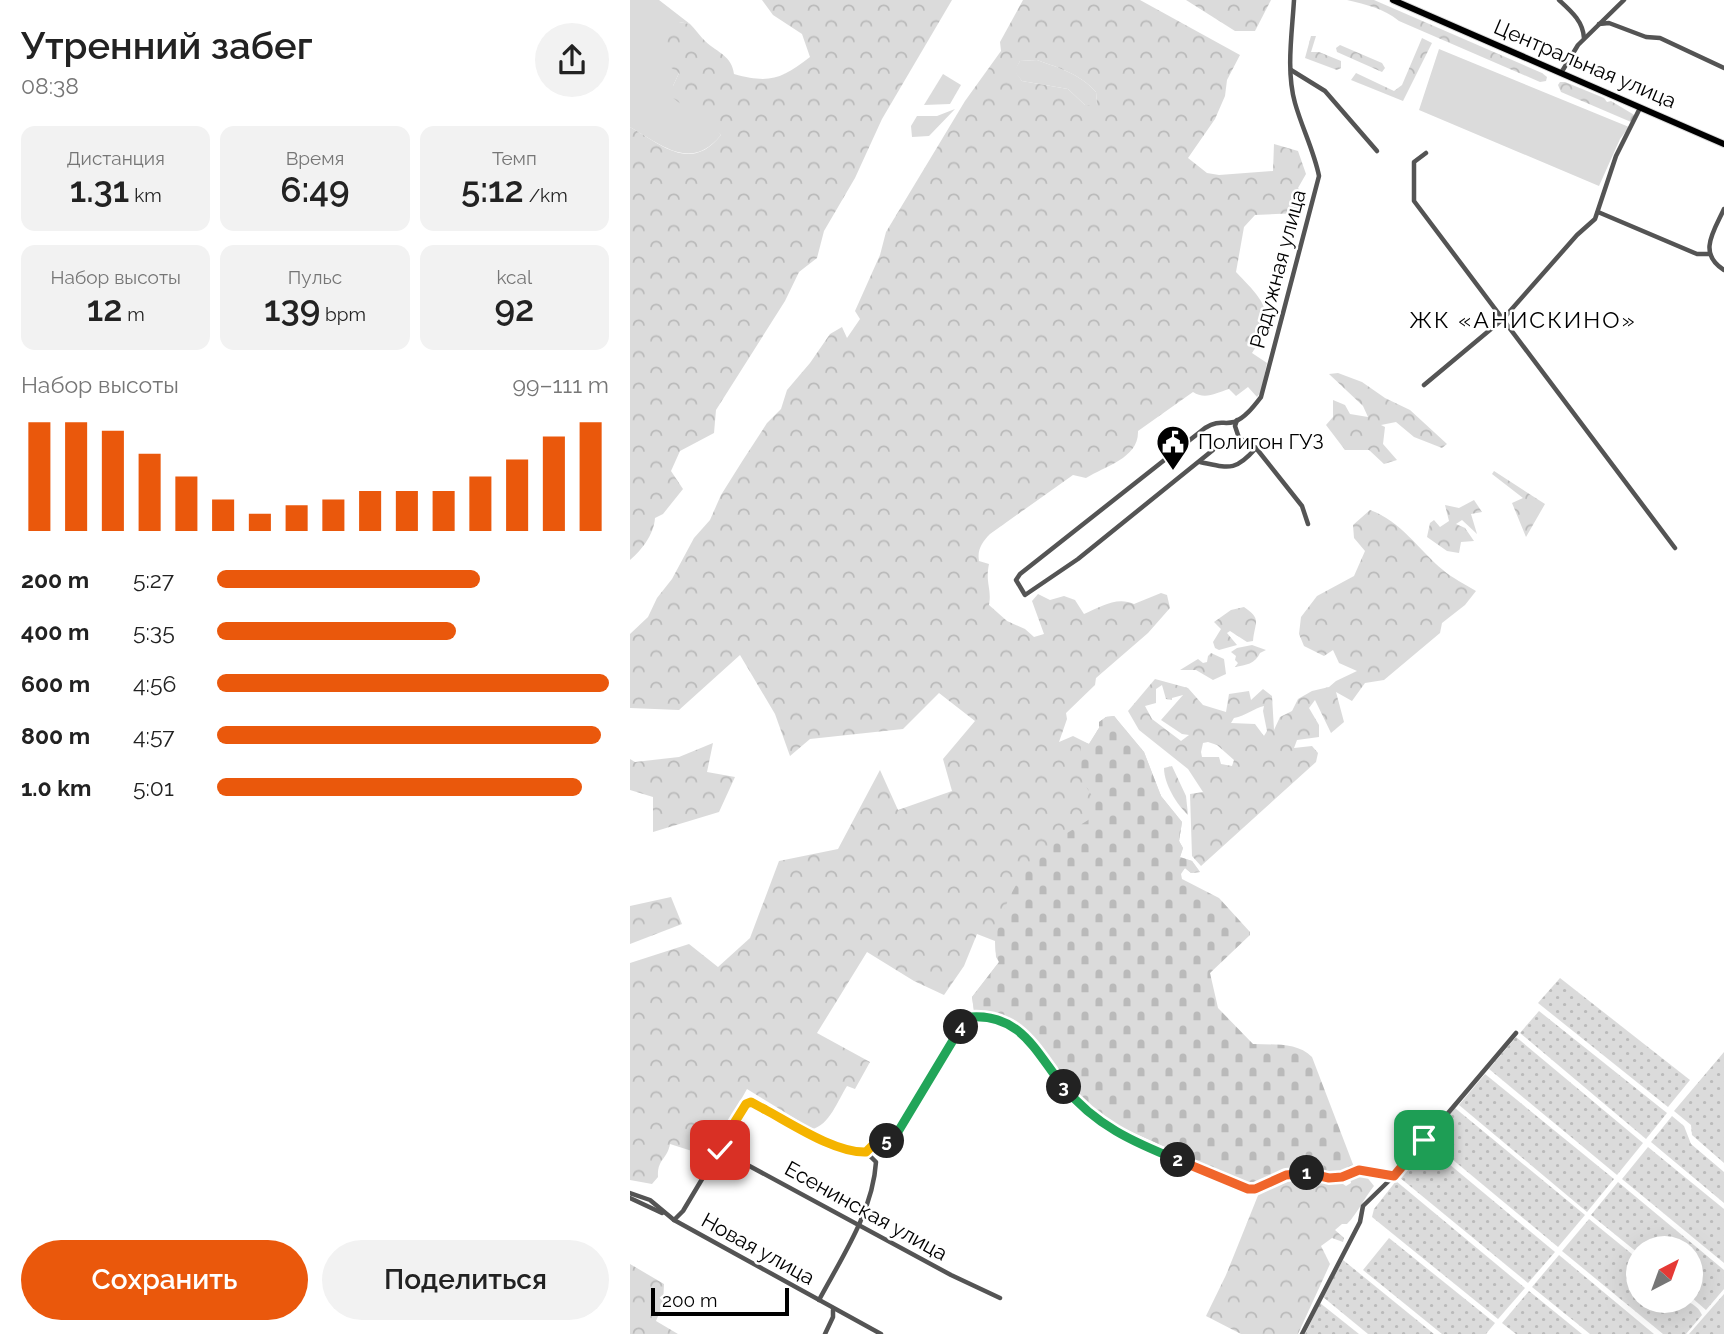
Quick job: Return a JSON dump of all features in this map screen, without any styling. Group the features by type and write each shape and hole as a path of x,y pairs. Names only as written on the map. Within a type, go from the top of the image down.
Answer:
{"main road":[{"name":"Центральная улица","path":"1393,0 1724,144"}],"street":[{"name":"Радужная улица","path":"1238,419 1251,410 1261,397 1319,176 1295,102 1290,70 1294,0"},
{"name":"Центральная улица","path":"1559,0 1581,25 1584,39"},
{"path":"1561,73 1584,39 1624,0"},
{"path":"1600,24 1609,23 1646,37 1660,38 1724,68"},
{"path":"1290,70 1325,90 1377,151"},
{"path":"1424,385 1503,319 1577,235 1595,219 1612,166 1640,107"},
{"path":"1426,153 1414,162 1414,201 1675,548"},
{"path":"1724,209 1710,243 1709,254 1715,264 1724,270"},
{"path":"1598,212 1697,254 1709,254"},
{"path":"1238,419 1236,433 1256,448 1303,506 1308,524"},
{"path":"1213,450 1078,559 1025,595 1016,580 1020,574 1205,428 1216,422 1234,422 1238,419"},
{"path":"1199,461 1230,468 1244,462 1256,448"},
{"path":"866,1152 876,1142 893,1140 958,1030 971,1017 985,1017 1024,1033 1070,1094 1102,1124 1211,1175 1252,1189 1286,1175 1310,1173 1329,1178 1342,1177 1359,1170 1394,1176"},
{"path":"1302,1334 1360,1222 1363,1206 1394,1176 1516,1033"},
{"path":"672,1218 683,1211 746,1104 751,1102 825,1140 854,1151 866,1152 876,1162 875,1173 859,1225 819,1300"},
{"name":"Есенинская улица","path":"718,1149 951,1275 1000,1298"},
{"name":"Новая улица","path":"630,1196 650,1200 672,1218 832,1309"},
{"path":"825,1334 833,1317 832,1309"},
{"path":"832,1309 881,1334"}],"green space":[{"path":"630,0 659,0 690,24 679,22 679,73 673,86 721,135 699,152 676,152 630,127"},
{"path":"762,0 952,0 882,119 855,178 824,231 817,258 799,272 785,301 716,410 714,433 680,451 671,471 683,489 663,514 655,518 647,541 630,560 630,127 665,147 687,154 710,146 721,135 673,98 673,86 679,73 664,63 661,44 667,28 679,22 690,24 705,41 724,55 734,74 757,79 775,78 810,57 802,34 773,15"},
{"path":"1023,0 1140,0 1240,55 1227,80 1225,96 1215,119 1188,158 1207,173 1219,175 1273,171 1274,144 1298,151 1306,174 1298,188 1303,194 1299,213 1255,215 1244,227 1236,272 1261,301 1266,318 1265,328 1252,353 1267,363 1261,392 1257,397 1248,387 1236,396 1229,389 1206,396 1193,392 1138,431 1137,440 1127,455 1086,478 1073,475 990,534 981,546 979,561 989,564 989,605 1007,621 1025,629 1034,637 1044,634 1032,601 1038,594 1050,600 1064,596 1075,600 1084,614 1115,602 1134,604 1161,593 1167,595 1170,608 1148,633 1096,678 1095,685 1066,713 1067,719 1059,742 1073,736 1089,744 1099,728 1099,722 1114,716 1144,752 1161,796 1182,822 1179,841 1183,848 1180,857 1192,861 1200,872 1191,873 1185,868 1169,884 1203,965 1227,1044 1312,1057 1245,1183 1110,1122 1095,1112 1038,1048 1027,1030 1016,1022 974,1011 972,997 999,962 995,941 977,934 964,966 944,995 914,981 867,952 817,1033 870,1062 855,1089 847,1086 823,1123 812,1129 747,1089 707,1160 702,1156 710,1131 700,1128 697,1146 692,1151 670,1144 659,1167 658,1177 652,1184 630,1180 630,963 689,944 718,967 750,938 779,861 838,849 880,770 898,810 952,791 943,759 975,721 939,693 903,729 810,739 790,756 775,714 740,655 679,710 630,708 630,634 648,617 694,538 710,520 721,495 743,460 767,423 781,409 787,390 830,334 842,327 847,338 860,319 855,311 880,255 886,232 965,101 1001,51 1000,42","holes":["1037,60 1069,72 1090,86 1096,92 1097,105 1085,105 1068,89 1022,81 1015,71 1020,61"]},
{"path":"1186,0 1271,0 1255,31 1235,31"},
{"path":"1347,0 1374,0 1542,73 1547,77 1546,81 1540,82 1399,21 1381,10"},
{"path":"1311,36 1316,36 1311,52 1319,52 1341,61 1341,68 1337,70 1305,58"},
{"path":"1422,38 1432,43 1403,101 1351,80 1356,73 1394,91 1402,85"},
{"path":"1340,45 1382,63 1385,68 1382,72 1337,52 1336,48"},
{"path":"1439,49 1629,127 1620,139 1599,186 1419,110"},
{"path":"1037,60 1069,72 1083,81 1096,92 1097,105 1085,105 1068,89 1022,81 1014,71 1020,61"},
{"path":"943,74 961,85 950,104 924,105"},
{"path":"1560,82 1604,98 1607,102 1611,101 1636,116 1631,122 1561,92 1558,85"},
{"path":"955,109 929,136 912,137 911,126 917,116 937,116"},
{"path":"1338,373 1362,382 1385,398 1410,410 1447,444 1442,448 1414,437 1396,422 1381,425 1385,427 1383,444 1397,460 1384,464 1369,450 1345,450 1326,425 1333,417 1333,400 1345,405 1350,414 1368,417 1363,406 1329,374"},
{"path":"1494,471 1545,504 1526,537 1512,503 1523,498 1492,474"},
{"path":"1474,500 1482,512 1471,514 1477,534 1462,520 1456,524 1465,528 1474,541 1461,542 1459,553 1447,551 1427,537 1430,523 1434,520 1440,527 1449,521 1445,505 1459,508"},
{"path":"1370,510 1381,515 1447,573 1476,591 1465,605 1442,623 1440,633 1384,680 1365,683 1352,701 1336,692 1344,722 1331,733 1315,700 1309,708 1319,725 1319,737 1297,740 1294,748 1312,746 1318,753 1316,762 1201,866 1192,856 1190,794 1203,792 1188,769 1139,730 1128,711 1155,679 1188,688 1203,705 1226,712 1229,694 1249,691 1251,700 1263,689 1272,696 1274,730 1280,717 1292,711 1298,699 1312,691 1329,687 1357,671 1339,663 1333,650 1324,656 1304,646 1299,634 1301,617 1317,596 1354,576 1365,551 1354,538 1353,525","holes":["1162,685 1166,699 1172,700 1183,695 1161,720 1182,734 1189,735 1181,741 1152,719 1145,706 1156,703 1156,689","1264,706 1267,731 1264,736 1255,724 1231,723 1234,718","1203,743 1217,745 1234,760 1232,766 1221,764 1219,757 1202,757"]},
{"path":"1244,607 1255,618 1253,641 1247,642 1230,631 1227,633 1237,645 1219,650 1215,648 1213,642 1221,629 1214,622 1231,610"},
{"path":"1252,645 1266,650 1253,662 1235,667 1238,663 1231,652"},
{"path":"1211,653 1224,659 1226,674 1213,680 1196,670 1180,670 1198,659 1203,663 1207,662"},
{"path":"1114,716 1144,752 1161,796 1182,822 1179,841 1183,848 1180,857 1192,861 1200,872 1191,873 1185,868 1181,874 1182,879 1219,898 1250,932 1210,973 1218,1008 1253,1044 1292,1047 1312,1057 1354,1167 1340,1176 1327,1177 1309,1172 1285,1174 1257,1186 1245,1183 1110,1122 1095,1112 1063,1082 1027,1030 1016,1022 974,1011 972,997 999,962 996,953 998,929 1007,902 1019,879 1031,863 1056,840 1093,817 1094,802 1081,775 1081,741 1089,744 1099,728 1099,722"},
{"path":"713,743 707,772 735,777 719,812 653,832 653,797 630,790 630,759 635,762 679,757"},
{"path":"1172,766 1186,796 1188,815 1166,781 1164,768"},
{"path":"671,897 682,924 630,944 630,906"},
{"path":"1560,978 1690,1080 1668,1107 1538,1003"},
{"path":"1539,1011 1667,1113 1646,1139 1520,1033"},
{"path":"1516,1037 1643,1143 1617,1175 1489,1069"},
{"path":"1724,1052 1724,1163 1692,1135 1691,1125 1674,1111"},
{"path":"1485,1074 1614,1179 1587,1212 1459,1105"},
{"path":"1455,1108 1585,1215 1558,1247 1429,1140"},
{"path":"1672,1116 1684,1126 1691,1144 1724,1172 1724,1203 1651,1142"},
{"path":"1425,1144 1555,1252 1528,1283 1399,1177"},
{"path":"1648,1147 1724,1209 1724,1263 1703,1246 1703,1236 1691,1236 1622,1179"},
{"path":"1362,1171 1374,1186 1351,1220 1335,1230 1344,1238 1343,1242 1332,1238 1321,1246 1330,1264 1298,1334 1241,1334 1206,1316 1226,1275 1261,1188 1283,1177 1302,1174 1325,1177 1346,1186 1351,1183 1350,1177"},
{"path":"1396,1181 1525,1288 1498,1319 1372,1217 1374,1209"},
{"path":"1618,1182 1683,1236 1626,1236 1626,1243 1591,1215"},
{"path":"1589,1219 1626,1249 1626,1304 1562,1251"},
{"path":"1389,1238 1495,1323 1486,1334 1442,1334 1363,1270"},
{"path":"1703,1253 1724,1270 1724,1289 1706,1310 1703,1307"},
{"path":"1559,1255 1654,1334 1590,1334 1532,1287"},
{"path":"1343,1260 1434,1334 1368,1334 1323,1297"},
{"path":"630,1264 664,1284 663,1304 656,1321 678,1334 630,1334"},
{"path":"1529,1291 1582,1334 1516,1334 1502,1323"},
{"path":"1724,1294 1724,1334 1689,1334"},
{"path":"1320,1303 1359,1334 1305,1334"},
{"path":"1637,1313 1702,1315 1686,1334 1663,1334"}],"place":[{"name":"Полигон ГУЗ","path":"1173,472"}],"district":[{"name":"ЖК «АНИСКИНО»","path":"1523,320"}],"route":[{"path":"720,1150 718,1149 748,1102 800,1129 854,1151 866,1152 876,1142 893,1140 958,1030 971,1017 985,1017 1024,1033 1070,1094 1102,1124 1159,1152 1248,1189 1255,1189 1286,1175 1310,1173 1329,1178 1342,1177 1359,1170 1394,1176 1424,1140"}]}
